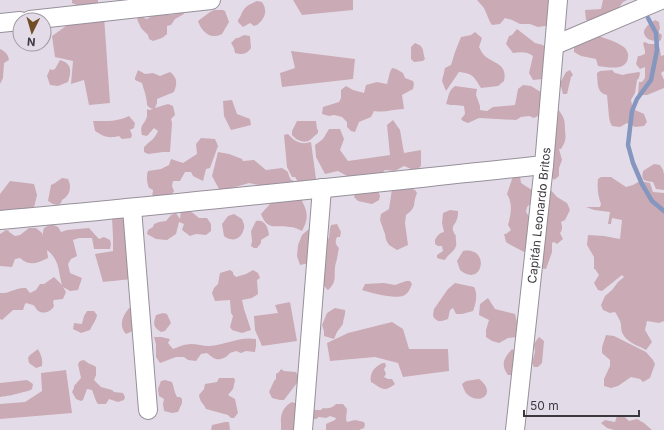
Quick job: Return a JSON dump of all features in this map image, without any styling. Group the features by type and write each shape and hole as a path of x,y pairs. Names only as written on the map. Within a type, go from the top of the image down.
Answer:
{"street":[{"path":"52,18 211,0"},
{"name":"Capitán Leonardo Britos","path":"520,429 558,0"},
{"path":"555,44 661,0"},
{"path":"0,23 12,22"},
{"path":"0,220 132,208 544,165"},
{"path":"302,430 322,188"},
{"path":"132,208 148,410"}],"shaded area":[{"path":"72,0 98,0 98,4 77,5 72,3"},
{"path":"293,0 353,0 353,10 302,15"},
{"path":"477,0 559,0 552,25 538,27 530,24 520,24 505,18 500,24 492,25 484,8"},
{"path":"603,0 627,0 623,2 617,10 596,20 586,20 585,10 601,9"},
{"path":"257,1 262,2 264,5 264,17 257,25 254,26 250,23 243,27 238,20 247,6"},
{"path":"164,8 169,15 177,14 182,10 184,14 175,19 171,25 167,26 167,34 162,38 153,41 149,39 148,35 141,28 137,19 143,15 144,18 147,19"},
{"path":"214,10 225,11 229,22 222,34 212,36 204,32 198,21"},
{"path":"104,16 110,103 89,105 84,80 71,84 73,61 55,57 52,36 73,21"},
{"path":"655,20 659,22 659,33 662,35 661,40 658,42 648,39 644,33 646,28"},
{"path":"517,29 535,43 543,45 546,48 543,79 533,80 529,73 533,56 531,54 521,52 513,53 506,44 509,36 512,35"},
{"path":"475,32 482,38 479,47 484,55 502,67 505,75 504,81 498,86 481,88 472,76 459,72 446,91 442,81 445,68 451,65 461,37 471,35"},
{"path":"244,35 250,36 251,48 244,54 235,53 231,43 236,38"},
{"path":"599,36 625,48 628,52 628,56 627,62 624,65 616,68 598,66 596,59 581,56 574,52 574,46"},
{"path":"645,42 649,44 658,44 661,56 664,55 664,71 661,73 664,80 664,88 647,95 638,95 639,82 642,82 645,78 645,67 640,69 636,64 638,56 645,54 643,43"},
{"path":"415,43 423,49 425,59 423,61 414,62 411,59 411,47"},
{"path":"0,49 6,53 9,60 4,63 3,78 0,84"},
{"path":"291,51 355,59 353,79 282,87 280,73 295,68"},
{"path":"60,60 69,66 70,75 68,82 58,86 50,85 47,76 50,69 55,69"},
{"path":"392,68 403,73 405,78 413,81 414,84 413,89 402,95 404,109 382,112 374,111 371,117 359,122 355,132 351,131 347,127 347,122 342,117 322,114 323,107 339,102 341,98 341,90 346,86 364,93 366,85 377,82 387,84"},
{"path":"138,70 145,74 153,73 160,76 170,72 176,79 174,92 157,99 155,108 168,104 173,106 175,115 171,119 170,152 148,154 144,152 144,147 154,138 158,131 154,128 147,136 142,135 141,129 147,116 147,109 153,109 147,105 142,83 135,80"},
{"path":"570,70 573,75 571,77 567,94 563,94 560,83 566,72"},
{"path":"612,70 615,73 623,75 640,73 637,80 635,93 631,100 633,109 644,114 647,122 644,126 635,127 627,123 620,127 612,126 609,117 607,95 600,90 597,73 600,71"},
{"path":"523,85 531,86 544,94 542,114 534,118 529,116 521,117 516,120 479,118 468,123 461,119 465,114 464,106 446,104 450,92 455,86 477,89 476,95 480,110 487,111 493,107 515,105 518,89"},
{"path":"232,100 237,114 250,119 251,125 231,130 224,116 223,101"},
{"path":"557,108 563,116 565,142 561,149 559,149 562,160 559,168 559,176 554,180 551,176 554,162"},
{"path":"129,116 135,123 134,128 130,130 132,135 131,138 122,139 119,136 103,136 95,131 93,121 116,120"},
{"path":"393,120 400,130 404,153 421,150 421,166 416,171 404,166 395,171 385,170 378,177 349,177 338,171 325,174 316,157 315,145 323,139 329,129 340,129 344,139 340,150 348,161 390,155 387,125"},
{"path":"297,121 316,121 318,133 308,141 298,140 292,135 292,131"},
{"path":"288,134 298,142 311,142 316,179 310,189 301,187 295,177 292,177 287,167 284,135"},
{"path":"201,138 215,139 218,146 210,168 206,169 203,181 193,176 191,172 185,172 180,181 173,181 172,186 174,191 165,205 152,199 153,190 149,188 147,177 148,171 161,169 169,165 171,159 183,163 197,154 196,144"},
{"path":"218,152 229,154 242,159 243,161 254,160 266,170 282,168 288,172 291,180 297,182 263,186 249,183 232,188 225,192 219,189 212,176"},
{"path":"654,164 660,165 663,170 664,190 656,189 653,182 645,181 642,177 643,171"},
{"path":"513,176 520,176 521,183 535,192 526,212 530,218 528,250 524,252 506,242 504,234 511,230 508,225 511,205 507,194"},
{"path":"601,177 611,177 626,187 640,181 650,183 653,192 664,193 664,321 659,323 647,321 645,330 652,342 646,350 631,342 624,336 621,330 621,322 615,312 610,313 603,310 601,305 605,296 624,277 622,275 602,291 598,290 594,283 599,275 594,269 594,257 587,245 588,235 620,239 622,220 612,218 611,224 608,224 610,212 594,210 586,207 600,207 601,204 598,195 598,179"},
{"path":"62,178 68,179 70,191 61,203 58,205 53,204 48,201 51,185"},
{"path":"10,181 34,184 37,195 32,216 0,218 0,194"},
{"path":"405,186 415,190 417,193 412,209 406,215 405,223 408,245 397,250 389,245 386,240 380,220 381,214 389,209 392,189"},
{"path":"549,188 557,197 567,203 570,210 565,220 561,222 562,229 560,233 563,239 557,244 554,242 552,243 552,252 546,269 540,268"},
{"path":"378,191 380,196 379,200 372,204 358,201 354,197 355,194"},
{"path":"301,199 307,215 302,231 293,227 269,225 266,223 261,214 270,204 274,202"},
{"path":"181,210 187,210 199,218 207,218 211,224 211,231 206,235 196,234 190,236 182,230 184,224 179,222 176,234 167,240 156,239 147,234 148,230 153,227 154,224 166,221 171,215 176,213 180,219"},
{"path":"450,210 458,211 457,219 453,226 456,236 456,245 454,250 445,260 437,258 437,255 443,251 442,246 435,244 435,240 438,235 444,232 442,223 443,213"},
{"path":"234,214 242,219 244,227 241,235 235,239 229,239 224,236 222,224 228,216"},
{"path":"128,215 132,279 103,282 95,254 113,251 112,218"},
{"path":"256,221 262,221 266,224 269,235 261,240 261,243 257,248 254,248 251,246 251,231"},
{"path":"51,224 58,227 61,232 89,228 99,239 104,237 110,240 110,249 94,249 92,238 79,238 73,240 77,256 71,259 68,264 70,273 82,278 78,290 70,291 63,287 66,292 63,299 54,300 54,306 47,312 39,312 33,305 26,303 23,310 13,310 2,320 0,319 0,293 26,288 30,293 36,290 40,284 44,284 54,277 62,285 58,266 54,258 47,250 48,258 37,263 30,263 20,258 15,259 12,267 0,266 0,234 6,230 15,236 20,235 29,228 36,228 42,233 42,236 44,228"},
{"path":"337,224 341,232 340,237 337,237 336,242 339,248 335,266 334,282 328,290 323,284 322,278 325,265 323,262 325,241 329,238 331,225"},
{"path":"310,228 309,263 300,265 297,256 298,245 302,235"},
{"path":"463,251 472,251 478,255 481,266 474,274 468,274 460,270 457,261"},
{"path":"230,270 236,277 253,270 258,273 260,278 257,280 258,294 252,298 242,300 251,330 242,333 232,330 230,327 233,316 231,313 230,300 215,301 212,293 218,284 220,273"},
{"path":"410,281 412,284 410,289 408,293 399,297 376,294 362,290 365,284 384,283 395,285"},
{"path":"455,283 474,287 476,299 473,311 456,314 453,308 450,310 448,319 438,321 433,315 434,309 448,289"},
{"path":"488,298 495,309 515,314 518,327 517,337 508,338 499,343 486,337 486,330 489,320 479,315 480,304"},
{"path":"290,302 297,341 262,346 255,330 254,316 278,313 275,305"},
{"path":"129,308 135,308 138,325 133,331 126,334 122,327 122,321"},
{"path":"335,308 345,310 345,312 343,324 334,339 324,336 322,325 327,313"},
{"path":"87,311 94,311 97,315 90,330 81,333 73,329 74,323 82,324"},
{"path":"163,313 167,314 171,323 165,331 161,332 155,327 154,321 156,315"},
{"path":"392,322 403,329 409,349 448,349 449,371 403,377 398,363 375,357 330,361 327,343 348,333"},
{"path":"606,335 614,336 646,352 655,364 650,378 643,382 640,379 631,377 618,386 611,388 604,386 604,379 610,366 610,360 602,353 602,347"},
{"path":"154,337 170,339 168,343 173,349 189,344 209,346 250,338 256,339 256,346 255,352 246,351 241,353 236,351 230,353 224,358 219,359 211,357 207,353 201,354 196,361 188,360 184,357 176,357 160,363 156,357 156,344"},
{"path":"539,337 544,341 542,363 538,367 534,367 532,363 535,352 534,344"},
{"path":"38,349 42,357 42,366 36,368 29,363 28,358"},
{"path":"512,349 515,351 514,375 508,375 504,368 504,361"},
{"path":"84,360 96,367 96,375 94,380 101,387 114,392 123,393 125,397 124,400 118,402 109,399 106,404 98,404 92,390 87,389 83,400 81,401 76,399 72,392 74,386 81,378 78,364 80,361"},
{"path":"385,363 386,366 384,369 386,374 384,377 392,379 395,384 385,389 380,388 371,382 373,370"},
{"path":"281,369 284,371 296,372 300,379 284,400 272,398 269,392 276,379 276,374"},
{"path":"66,370 72,413 0,419 0,404 25,402 42,391 41,373"},
{"path":"219,378 234,378 235,380 233,389 228,395 235,399 238,413 234,418 206,409 200,400 199,395 204,389 205,384 217,382"},
{"path":"479,379 487,389 487,393 481,398 476,399 466,393 462,384 466,381"},
{"path":"27,380 33,384 31,390 0,397 0,383"},
{"path":"165,380 172,382 177,397 182,399 178,412 172,413 164,411 164,399 159,396 158,389 161,381"},
{"path":"292,402 297,404 299,430 281,430 282,413"},
{"path":"336,404 343,404 347,409 347,422 355,420 364,422 364,428 359,430 326,430 326,424 335,420 336,418 330,416 326,418 319,417 313,419 313,409 321,410 323,408 330,408"},
{"path":"623,415 629,421 637,419 652,430 614,430 607,428 601,423 605,420 615,422 617,416"},
{"path":"229,422 230,430 211,430 212,425"}],"waterway":[{"path":"648,18 656,33 657,50 651,80 637,99 632,111 628,145 633,163 642,184 652,201 664,211"}]}
